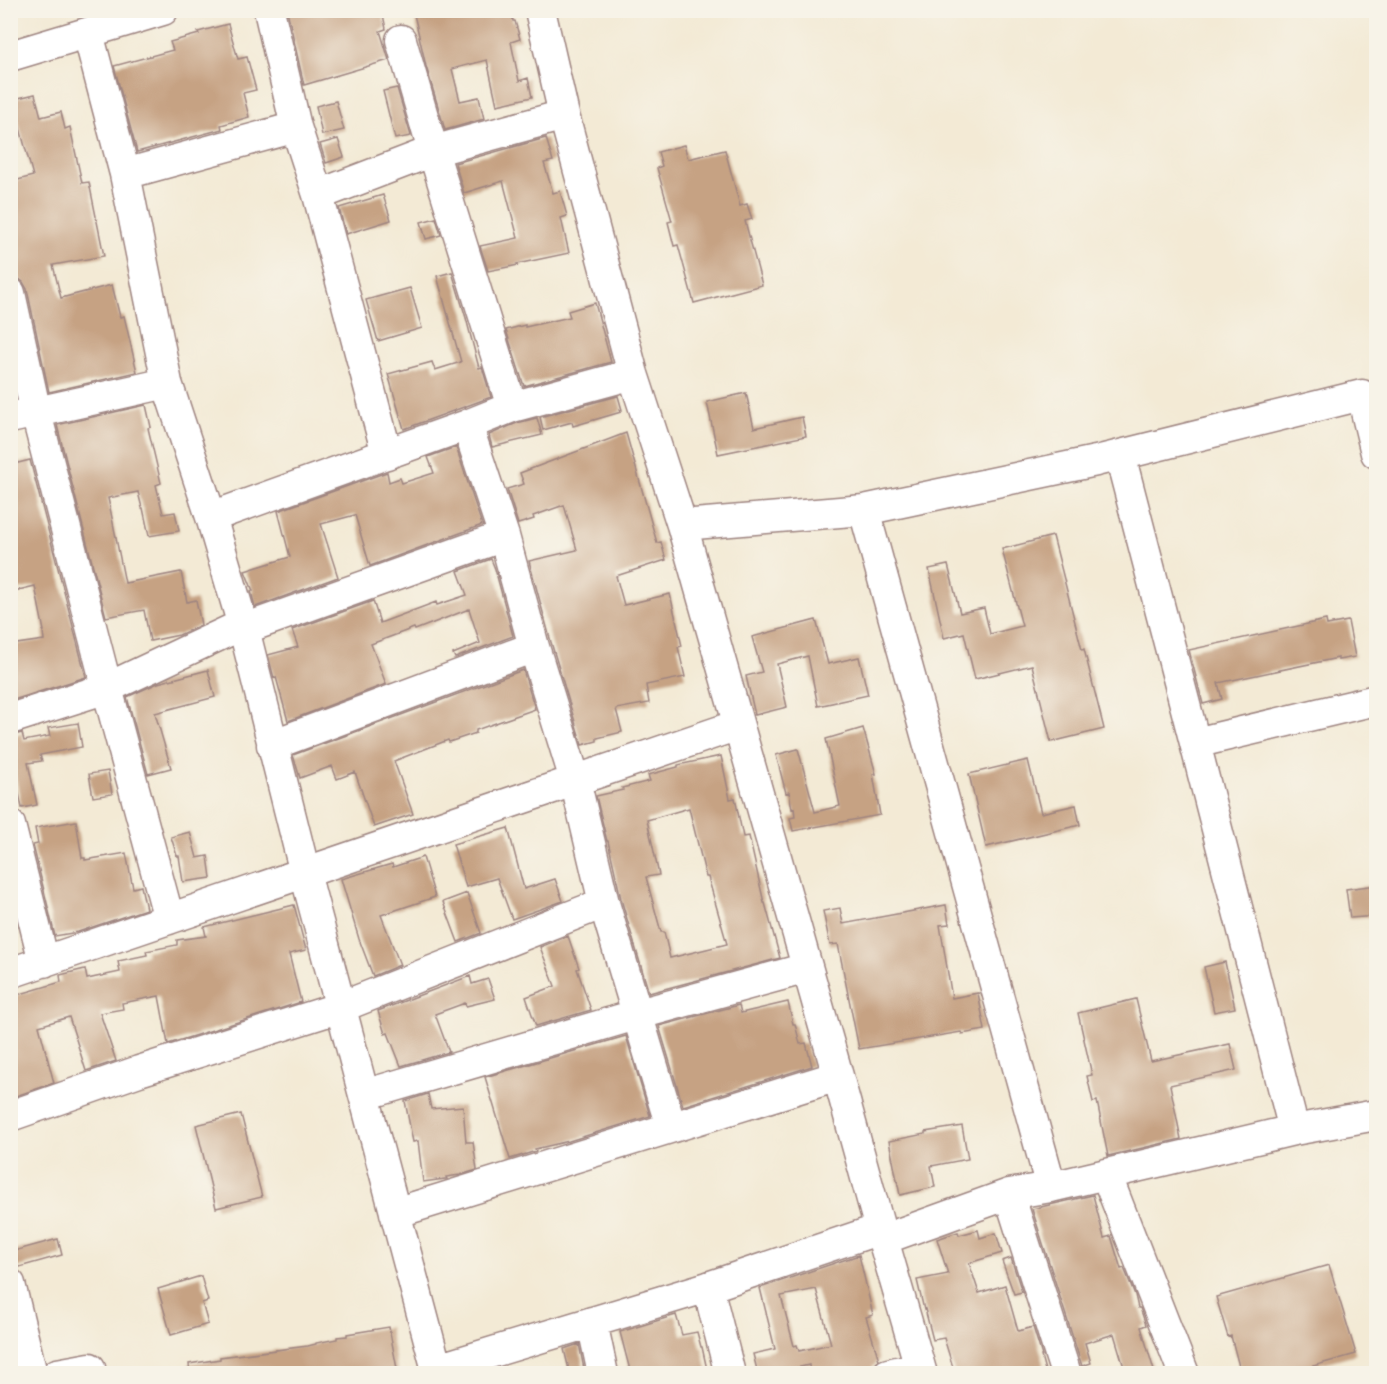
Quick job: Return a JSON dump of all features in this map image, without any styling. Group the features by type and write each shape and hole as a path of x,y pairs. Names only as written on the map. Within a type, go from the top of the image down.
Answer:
{"street":[{"path":"10,56 163,10"},
{"path":"269,10 296,127 318,195 387,454"},
{"path":"540,10 564,115 633,374 682,525 921,1370 888,1374"},
{"path":"88,33 126,174 167,383 211,517 244,629 305,873 437,1371 708,1287 880,1229"},
{"path":"400,40 512,407"},
{"path":"318,195 433,151 564,115"},
{"path":"126,174 296,127"},
{"path":"10,293 23,416 107,688 169,919"},
{"path":"211,517 512,407 633,374"},
{"path":"23,416 167,383"},
{"path":"682,525 864,510 1120,455 1362,395 1377,453"},
{"path":"467,425 504,536 534,647 575,780 604,903 671,1127"},
{"path":"1120,455 1294,1130"},
{"path":"864,510 1051,1187"},
{"path":"10,719 107,688 235,628 244,629 504,536"},
{"path":"272,746 534,647"},
{"path":"1195,743 1377,700"},
{"path":"10,973 738,725"},
{"path":"10,825 44,962"},
{"path":"10,1116 139,1071 341,1007 604,903"},
{"path":"364,1095 638,1014 807,968"},
{"path":"395,1213 838,1076"},
{"path":"880,1229 884,1239 1009,1194 1051,1187 1294,1130 1377,1115"},
{"path":"1106,1174 1184,1374"},
{"path":"1009,1194 1066,1374"},
{"path":"10,1284 32,1374"},
{"path":"708,1287 730,1374"},
{"path":"592,1322 603,1374"},
{"path":"57,1374 90,1368"}],"building":[{"path":"287,10 382,10 386,29 380,31 389,60 304,85"},
{"path":"413,10 511,10 520,39 511,42 519,81 528,78 532,97 497,105 487,60 452,69 460,101 479,97 484,119 445,130 426,66"},
{"path":"228,24 238,59 247,57 256,90 243,93 249,117 221,125 222,129 137,152 114,66 173,50 170,42"},
{"path":"397,88 411,136 395,139 383,91"},
{"path":"35,94 41,117 61,112 65,129 70,127 82,183 89,182 104,256 53,265 61,298 112,285 120,317 124,316 137,372 49,392 27,289 18,278 10,248 10,182 33,176 10,100"},
{"path":"336,101 344,130 322,135 316,106"},
{"path":"546,138 553,161 544,163 553,193 560,191 567,216 561,218 569,253 488,271 480,246 518,238 503,181 464,193 455,163"},
{"path":"338,139 344,157 326,163 320,144"},
{"path":"684,145 688,159 725,150 740,206 747,204 752,219 745,221 762,285 694,303 678,245 674,246 668,222 672,221 657,168 662,166 658,152"},
{"path":"383,195 391,220 346,234 339,208"},
{"path":"436,218 441,235 426,239 421,222"},
{"path":"452,272 479,368 482,367 491,397 404,429 388,374 432,362 435,370 461,362 437,276"},
{"path":"410,288 422,328 378,341 366,300"},
{"path":"595,303 611,362 524,386 506,330 570,317 568,311"},
{"path":"746,393 754,428 802,417 806,436 718,454 707,402"},
{"path":"618,396 621,412 573,426 572,422 543,430 540,417"},
{"path":"146,405 151,427 148,428 161,483 156,485 163,514 175,512 179,531 149,536 138,492 108,498 125,583 181,572 187,602 196,600 201,625 179,635 150,641 144,610 106,617 57,425"},
{"path":"537,418 542,435 492,447 489,435 517,423"},
{"path":"626,433 657,543 661,542 666,560 616,576 624,605 670,594 682,646 678,647 685,677 646,685 649,703 616,709 622,732 597,738 597,741 582,745 529,561 577,550 564,505 518,524 507,489 524,484 520,473"},
{"path":"456,447 482,525 370,566 355,515 321,524 338,577 255,607 251,591 253,591 245,571 290,557 278,511 387,472 389,482 400,478 402,483 434,473 428,457"},
{"path":"30,460 86,677 10,701 10,645 44,640 35,586 10,592 10,465"},
{"path":"1053,536 1104,729 1051,742 1032,665 975,679 964,633 944,638 929,569 948,565 960,613 984,608 990,634 1022,626 1002,549"},
{"path":"491,559 513,636 455,658 453,654 480,643 469,609 371,644 386,684 288,721 268,655 298,647 292,630 373,601 380,623 436,602 437,605 467,595 458,571"},
{"path":"816,620 828,664 859,657 868,695 818,706 808,656 777,664 787,707 755,715 746,676 762,672 752,637"},
{"path":"1326,620 1327,625 1348,621 1355,657 1338,660 1338,658 1218,683 1222,699 1203,704 1189,650"},
{"path":"208,670 215,697 155,713 171,768 148,774 127,697 158,683"},
{"path":"523,670 535,709 476,730 476,733 449,742 448,740 394,761 413,814 374,827 355,772 337,779 332,766 300,778 293,755"},
{"path":"78,723 82,747 40,755 42,761 28,763 37,805 22,808 10,750 10,736 22,733 24,741 50,736 48,728"},
{"path":"863,728 876,774 873,774 880,815 793,831 790,818 795,817 794,808 792,809 789,792 786,793 776,755 798,749 815,812 840,806 826,739"},
{"path":"721,756 730,799 735,798 743,837 749,836 764,903 780,958 649,993 621,899 596,796 650,781 648,775 678,767 678,765","holes":["689,808 706,877 708,877 727,944 670,958 646,877 659,875 647,820"]},
{"path":"1028,760 1041,813 1076,805 1080,825 986,847 969,774"},
{"path":"108,771 112,794 93,797 89,774"},
{"path":"76,821 82,858 85,860 126,853 133,888 141,886 146,909 78,932 55,936 33,845 38,844 35,828"},
{"path":"508,828 524,889 555,879 563,901 512,919 497,878 466,887 453,844"},
{"path":"190,832 197,858 208,856 211,878 183,882 179,856 177,856 171,837"},
{"path":"423,857 435,897 381,915 400,965 373,976 341,879 392,864 393,867"},
{"path":"1377,885 1377,916 1350,918 1346,889"},
{"path":"467,893 481,933 458,942 443,902"},
{"path":"294,905 306,950 289,954 301,1002 168,1044 159,996 122,1003 123,1009 100,1013 116,1061 86,1071 69,1017 39,1026 54,1083 10,1098 10,997 61,982 60,975 85,969 87,979 120,972 118,961 147,955 146,951 177,945 177,940 206,936 204,927"},
{"path":"946,905 949,924 940,925 952,998 978,993 985,1030 859,1049 838,944 830,945 823,911 840,908 843,924"},
{"path":"568,936 591,1010 536,1026 526,997 555,986 540,947"},
{"path":"1225,962 1235,1008 1214,1012 1204,967"},
{"path":"470,976 472,984 488,979 495,999 466,1006 465,1003 435,1014 449,1052 401,1066 388,1033 385,1034 378,1011"},
{"path":"1136,999 1151,1061 1230,1044 1236,1070 1170,1085 1181,1139 1108,1156 1097,1101 1093,1102 1087,1076 1092,1075 1078,1013"},
{"path":"788,1002 800,1044 806,1043 812,1066 683,1106 659,1026 739,1005 741,1013"},
{"path":"626,1036 650,1116 535,1149 536,1151 510,1159 485,1077"},
{"path":"428,1094 431,1109 463,1106 466,1142 473,1142 477,1170 446,1177 447,1179 423,1182 418,1141 413,1142 405,1101"},
{"path":"241,1114 262,1197 216,1208 196,1125"},
{"path":"962,1126 968,1159 931,1166 935,1187 900,1195 889,1141"},
{"path":"1093,1195 1104,1238 1111,1236 1121,1269 1124,1268 1146,1325 1141,1327 1155,1374 1126,1374 1114,1334 1085,1343 1091,1363 1082,1366 1032,1209"},
{"path":"978,1230 980,1238 996,1233 1002,1253 969,1263 979,1293 1005,1285 1018,1331 1033,1327 1046,1374 955,1374 944,1338 933,1340 917,1280 948,1274 937,1239 958,1232 959,1235"},
{"path":"58,1239 62,1255 16,1268 10,1267 10,1252"},
{"path":"859,1255 873,1315 866,1317 879,1360 872,1368 871,1374 810,1374 809,1365 758,1374 753,1354 775,1349 760,1288","holes":["816,1289 831,1344 799,1351 797,1345 794,1346 781,1296"]},
{"path":"1011,1258 1022,1292 1014,1294 1002,1261"},
{"path":"1329,1265 1356,1354 1285,1374 1241,1374 1231,1336 1228,1337 1216,1297"},
{"path":"201,1276 208,1301 202,1303 208,1324 171,1335 158,1289"},
{"path":"676,1315 682,1335 697,1332 708,1374 631,1374 620,1332"},
{"path":"389,1327 398,1374 190,1374 189,1364 220,1359 220,1357 308,1346 347,1336 347,1334"},
{"path":"579,1344 585,1374 570,1374 564,1349"}]}
